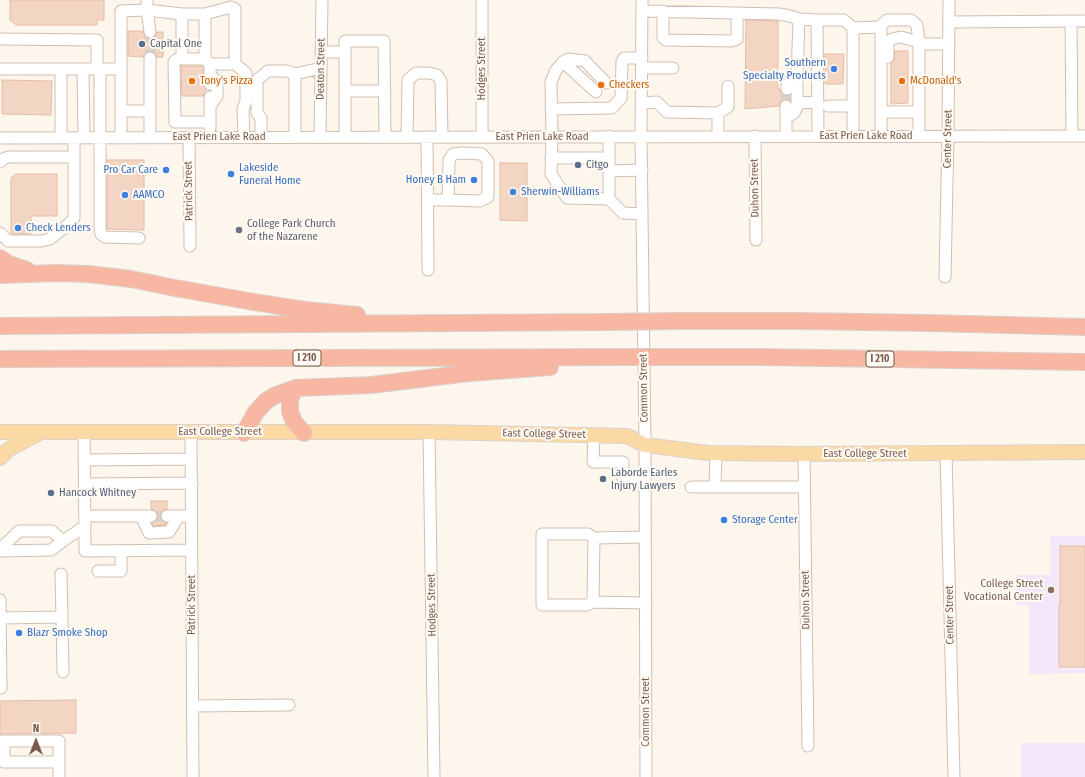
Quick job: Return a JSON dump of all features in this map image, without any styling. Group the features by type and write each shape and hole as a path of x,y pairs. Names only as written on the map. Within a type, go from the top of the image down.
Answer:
{"highway":[{"path":"0,258 9,264 24,269 57,273"},
{"path":"0,275 57,273 88,274 131,279 305,310 452,323"},
{"path":"0,326 798,321 1085,327"},
{"path":"244,433 256,412 266,401 276,395 296,388 372,385 469,373 571,365 605,357"},
{"name":"I 210","path":"6,359 758,357 1085,362"},
{"path":"296,388 290,399 290,412 294,422 304,433"}],"main road":[{"name":"East College Street","path":"0,432 429,432 627,436 645,445 708,454 1085,452"},
{"path":"0,458 9,449 17,444 44,432"}],"street":[{"name":"Deaton Street","path":"320,137 322,0"},
{"name":"Hodges Street","path":"482,0 482,137"},
{"name":"Center Street","path":"945,277 949,0"},
{"path":"147,5 150,32"},
{"path":"121,137 121,11 147,5 182,14 205,14 231,7 235,9 236,64 246,73 246,101 243,109 244,137"},
{"path":"642,5 663,11 778,14 798,19 844,20 853,28 881,27"},
{"name":"Common Street","path":"642,5 641,136 645,445 646,777"},
{"path":"663,11 663,38 666,40 732,41 737,38 737,13"},
{"path":"182,14 182,59"},
{"path":"205,14 209,70 217,83 217,96 210,101 210,137"},
{"path":"792,104 797,78 798,19"},
{"path":"817,20 823,104 818,136"},
{"path":"881,136 881,25 887,20 911,20 917,25 919,43 920,136"},
{"path":"1072,21 1072,136"},
{"path":"949,22 1085,21"},
{"path":"853,28 853,136"},
{"path":"881,109 888,99 888,42 892,39 901,37 919,43 949,44"},
{"path":"0,39 97,40 97,69 100,74 101,234 105,237 139,238"},
{"path":"345,137 345,41 384,41 385,137"},
{"path":"345,90 350,76 351,53 354,48 358,46 374,47 380,50 384,59"},
{"path":"321,52 345,52"},
{"path":"150,58 150,137"},
{"path":"551,109 612,108 621,98 622,61 624,58 642,63 673,68"},
{"path":"175,137 174,62 177,59 182,59 209,70 236,64"},
{"path":"609,199 567,198 551,174 551,82 556,70 563,62 568,59 585,61 621,98"},
{"path":"563,62 598,93 612,108"},
{"path":"261,137 261,118 258,113 258,80 268,71 287,71 295,74 321,68"},
{"path":"0,69 121,69"},
{"path":"61,69 61,138"},
{"path":"0,233 8,241 41,241 50,239 74,218 74,157 79,138 83,69"},
{"path":"407,137 408,80 416,73 429,73 437,75 441,81 442,137"},
{"path":"295,74 295,137"},
{"path":"786,89 786,85 791,80 797,78"},
{"path":"641,103 657,102 667,112 718,113 728,107 728,86"},
{"path":"345,90 384,91"},
{"path":"792,104 853,106"},
{"path":"786,136 786,118 794,113 797,107 792,104"},
{"path":"881,109 919,112"},
{"path":"121,111 150,111"},
{"path":"718,113 718,136"},
{"path":"175,122 210,122"},
{"path":"609,136 609,199 622,213 642,214"},
{"name":"Duhon Street","path":"755,136 756,240"},
{"name":"East Prien Lake Road","path":"0,138 1085,136"},
{"name":"Patrick Street","path":"189,137 190,246"},
{"path":"427,137 428,270"},
{"path":"14,138 14,157"},
{"path":"461,138 462,153"},
{"path":"428,200 480,201 488,197 488,161 482,154 453,154 449,160 448,200"},
{"path":"0,162 8,157 74,157"},
{"path":"551,158 609,158"},
{"path":"609,171 642,170"},
{"path":"84,432 85,551 192,550"},
{"name":"Patrick Street","path":"191,432 193,777"},
{"name":"Hodges Street","path":"429,432 434,777"},
{"path":"594,435 593,462 623,462 623,481 645,481"},
{"name":"Center Street","path":"946,453 954,777"},
{"path":"715,487 716,454"},
{"name":"Duhon Street","path":"804,454 808,746"},
{"path":"84,460 191,459"},
{"path":"85,484 192,484"},
{"path":"691,487 804,487"},
{"path":"0,550 51,550 85,521 146,516 149,533 169,532 179,516"},
{"path":"167,516 192,516"},
{"path":"0,550 19,531 52,531 63,541"},
{"path":"645,537 594,538 588,534 542,534 542,605 587,605 593,602 646,602"},
{"path":"593,602 594,538"},
{"path":"98,570 121,571 121,550"},
{"path":"61,574 63,672"},
{"path":"0,600 1,688"},
{"path":"0,618 62,617"},
{"path":"193,706 289,705"},
{"path":"59,762 4,762 2,741 59,741 59,762 59,777"}],"shaded area":[{"name":"College Street Vocational Center","path":"1050,536 1085,536 1085,673 1029,674 1029,605 1017,605 1017,575 1051,575"},
{"path":"1021,743 1085,743 1085,777 1021,777"}],"building":[{"path":"10,0 104,0 104,20 97,20 97,25 16,25 10,20"},
{"path":"746,20 778,21 778,89 780,89 781,93 784,95 790,95 790,100 783,100 780,102 779,106 745,109"},
{"path":"128,31 143,31 145,37 151,39 155,37 157,32 163,32 163,57 157,57 154,52 150,51 146,52 143,57 128,56"},
{"path":"895,51 908,51 908,103 891,104 891,63 894,60"},
{"name":"Southern Specialty Products","path":"825,54 844,54 843,84 825,84"},
{"name":"Tony's Pizza","path":"181,66 203,67 203,84 206,89 203,96 182,96"},
{"path":"2,80 52,81 51,115 2,114"},
{"name":"AAMCO","path":"107,160 144,160 144,230 107,229"},
{"name":"Sherwin-Williams","path":"500,163 527,163 527,221 500,220"},
{"path":"16,174 57,174 57,216 31,216 31,234 11,234 11,178"},
{"path":"151,501 167,501 167,509 163,510 160,516 161,520 166,523 165,525 153,526 152,523 157,520 158,516 155,510 151,509"},
{"path":"1060,546 1085,546 1085,667 1059,667"},
{"path":"76,700 76,733 0,734 0,701"}],"tunnel":[{"path":"150,32 150,58"},
{"path":"786,106 787,89"},
{"path":"151,516 167,516"}],"place":[{"name":"Capital One","path":"142,44"},
{"name":"Southern Specialty Products","path":"834,69"},
{"name":"Tony's Pizza","path":"192,81"},
{"name":"McDonald's","path":"902,81"},
{"name":"Checkers","path":"601,85"},
{"name":"Citgo","path":"578,165"},
{"name":"Pro Car Care","path":"166,170"},
{"name":"Lakeside Funeral Home","path":"231,174"},
{"name":"Honey B Ham","path":"474,180"},
{"name":"Sherwin-Williams","path":"513,192"},
{"name":"AAMCO","path":"125,195"},
{"name":"Check Lenders","path":"18,228"},
{"name":"College Park Church of the Nazarene","path":"239,230"},
{"name":"Laborde Earles Injury Lawyers","path":"603,479"},
{"name":"Hancock Whitney","path":"51,493"},
{"name":"Storage Center","path":"724,520"},
{"name":"College Street Vocational Center","path":"1051,590"},
{"name":"Blazr Smoke Shop","path":"19,633"}]}
